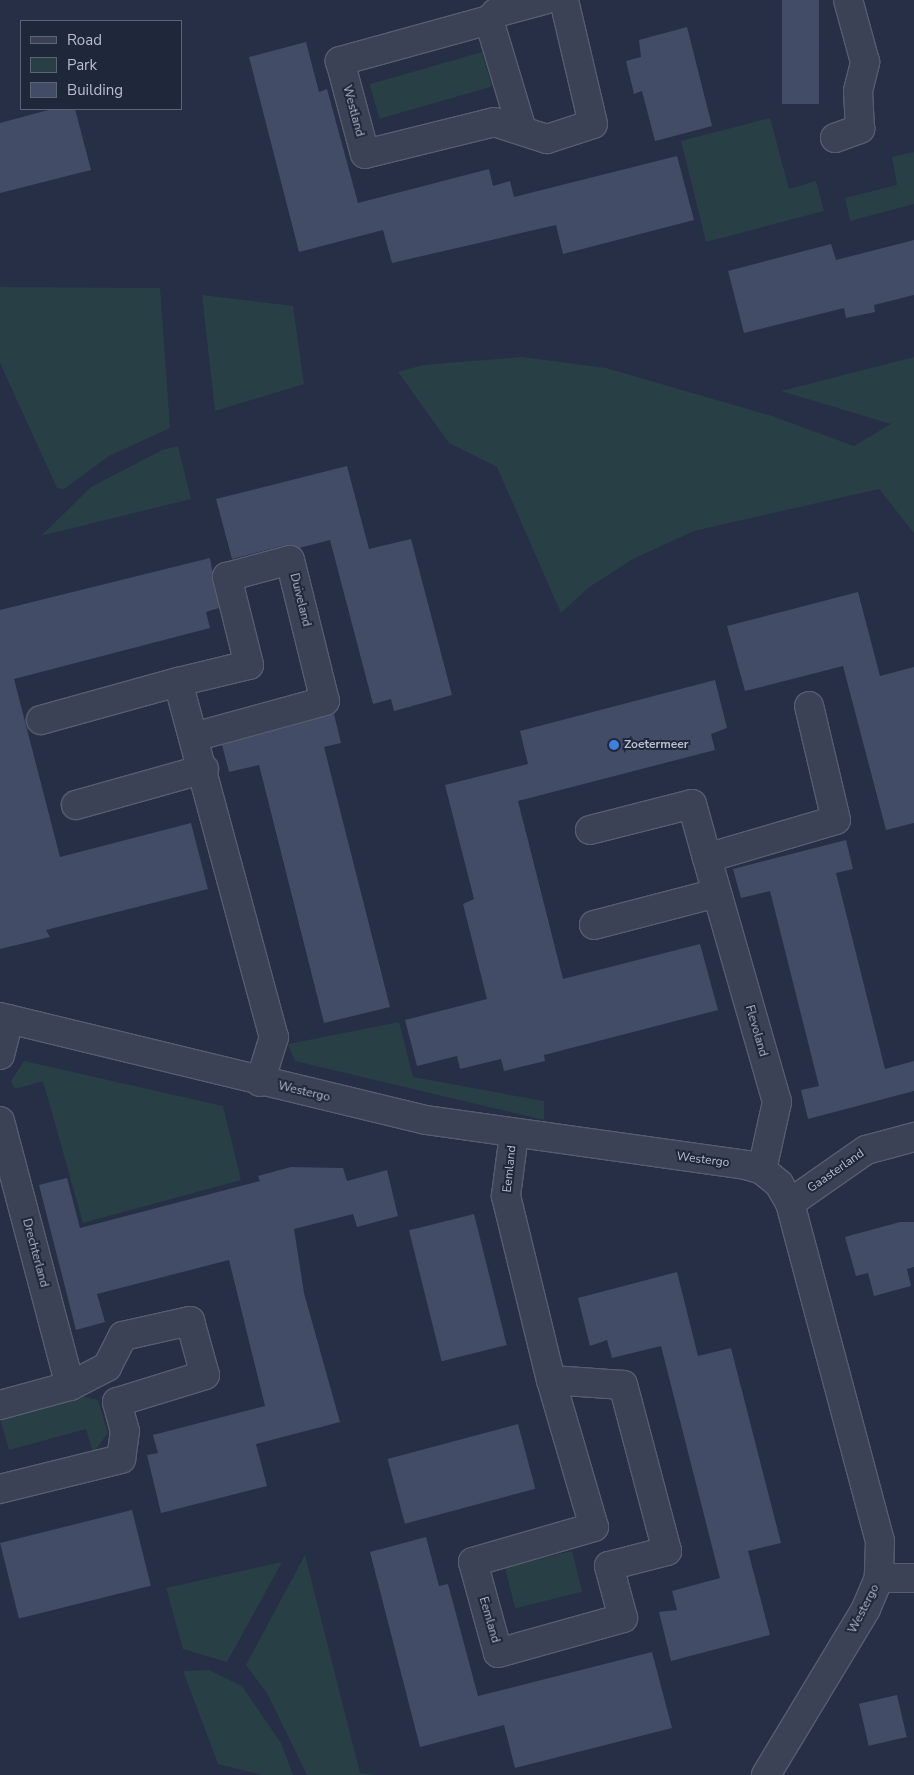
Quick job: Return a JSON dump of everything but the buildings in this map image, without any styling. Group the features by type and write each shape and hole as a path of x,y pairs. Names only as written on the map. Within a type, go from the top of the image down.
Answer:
{"street":[{"name":"Westland","path":"544,0 496,13 489,20 340,61 365,154 494,122 521,128 547,139 593,124 564,0"},
{"path":"835,138 860,129 858,91 864,62 848,0"},
{"path":"489,20 521,128"},
{"name":"Duiveland","path":"41,720 178,682 249,665 227,577 290,560 325,701 194,737"},
{"path":"178,682 204,769 274,1037 260,1082"},
{"path":"707,858 836,820 809,706"},
{"path":"76,805 204,769"},
{"name":"Flevoland","path":"590,830 692,804 776,1102 762,1170"},
{"path":"594,925 716,892"},
{"path":"0,1054 4,1018"},
{"name":"Westergo","path":"4,1018 260,1082 426,1120 762,1170 779,1184 790,1202 880,1541 879,1578 866,1609 766,1775"},
{"name":"Drechterland","path":"0,1121 70,1386"},
{"name":"Eemland","path":"514,1134 506,1196 551,1380 594,1527 609,1566 622,1618 498,1653 472,1562 594,1527"},
{"name":"Gaasterland","path":"790,1202 866,1150 914,1137"},
{"path":"0,1405 70,1386 107,1367 123,1336 190,1321 204,1375 117,1402"},
{"path":"0,1490 121,1459 125,1431 107,1367"},
{"path":"551,1380 623,1385 667,1551 609,1566"},
{"path":"879,1578 914,1578"}],"green space":[{"path":"482,52 492,87 379,119 370,84"},
{"path":"770,118 789,189 816,181 824,211 706,242 681,141"},
{"path":"914,152 914,204 850,221 845,198 897,185 892,157"},
{"path":"0,287 160,288 170,428 109,456 64,489 57,488 0,363"},
{"path":"202,295 293,306 304,384 215,411"},
{"path":"522,357 606,368 772,416 854,446 891,424 781,391 914,357 914,533 879,489 694,531 633,559 588,588 561,613 497,467 449,443 398,372 423,365"},
{"path":"178,446 191,499 41,536 91,487 162,450"},
{"path":"399,1022 413,1077 544,1101 544,1120 295,1061 288,1044"},
{"path":"24,1061 223,1106 241,1180 83,1223 43,1081 15,1089 11,1081"},
{"path":"80,1396 98,1400 108,1433 93,1453 86,1429 9,1450 0,1419"},
{"path":"572,1551 582,1592 515,1608 505,1568"},
{"path":"305,1555 360,1773 377,1775 307,1775 267,1693 246,1665"},
{"path":"282,1562 227,1662 183,1649 166,1588"},
{"path":"209,1670 242,1686 281,1743 293,1775 262,1775 218,1764 183,1671"}],"place":[{"name":"Zoetermeer","path":"614,745"}]}
